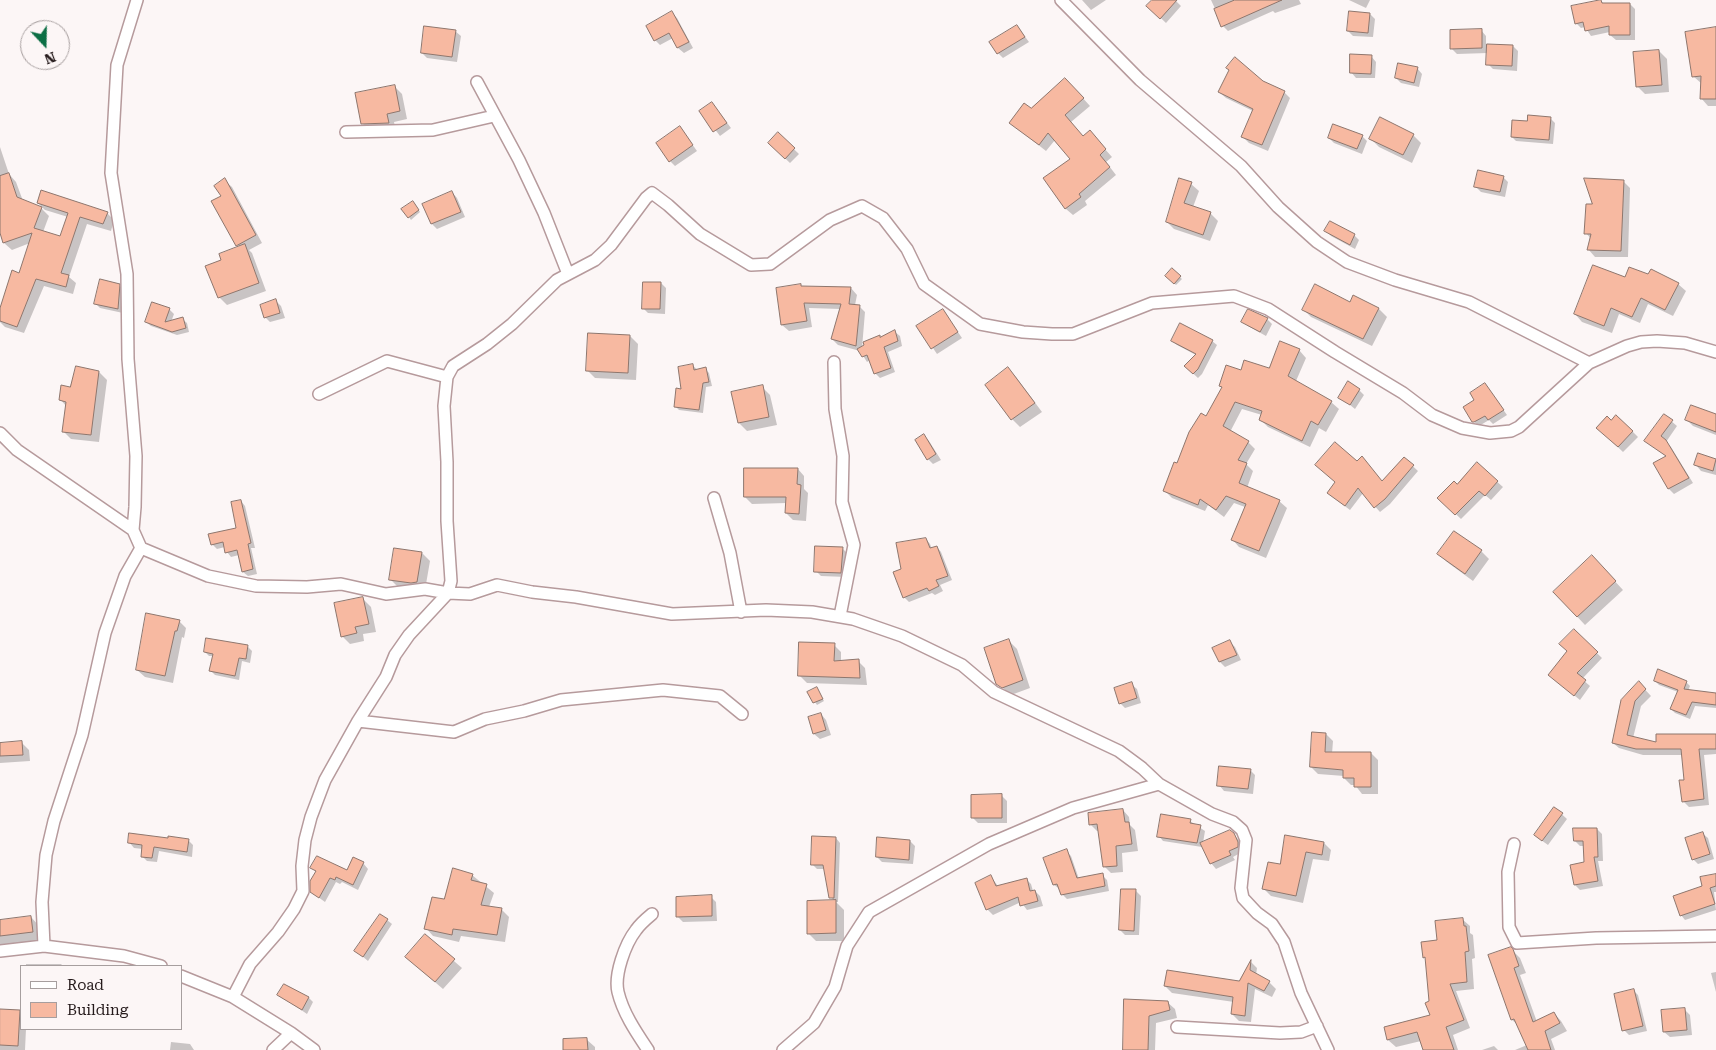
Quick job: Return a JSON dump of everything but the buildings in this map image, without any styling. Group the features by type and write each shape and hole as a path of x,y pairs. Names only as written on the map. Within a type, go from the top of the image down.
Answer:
{"street":[{"path":"137,0 118,65 110,173 127,274 128,358 136,456 133,530 141,548 208,576 256,586 307,588 341,584 386,594 424,589 470,594 497,585 672,614 766,610 812,612 854,619 902,636 962,665 994,692 1119,751 1160,784 1212,814 1233,822 1242,830 1246,840 1240,888 1243,898 1272,924 1284,942 1301,993 1328,1050"},
{"path":"1061,0 1140,80 1241,166 1278,207 1317,242 1346,262 1395,280 1469,302 1589,363"},
{"path":"477,82 519,160 544,213 568,274"},
{"path":"346,132 433,130 494,116"},
{"path":"233,997 250,964 278,932 294,909 303,891 302,866 305,840 311,817 325,780 358,721 386,677 394,655 409,635 448,593 451,581 447,521 447,462 444,406 447,377 453,366 487,344 512,324 557,280 595,260 611,245 646,198 652,193 700,234 751,265 770,264 830,220 862,206 883,218 907,249 924,284 980,324 1023,332 1073,334 1152,303 1234,296 1268,309 1334,352 1403,393 1432,415 1462,428 1490,433 1511,431 1519,427 1589,363 1627,346 1641,342 1657,341 1685,343 1716,352"},
{"path":"319,394 387,361 447,377"},
{"path":"834,362 835,409 843,456 842,502 854,545 840,616"},
{"path":"0,433 18,450 133,530"},
{"path":"714,498 730,553 741,612"},
{"path":"44,946 42,902 46,854 54,822 82,735 104,633 126,576 141,548"},
{"path":"358,721 454,732 485,719 524,711 561,700 663,690 720,696 742,714"},
{"path":"783,1050 814,1023 835,987 847,946 869,912 989,844 1073,808 1160,784"},
{"path":"1514,844 1508,872 1509,927 1516,943 1606,938 1716,936"},
{"path":"648,1050 629,1022 618,991 620,970 626,947 636,930 652,914"},
{"path":"0,951 44,946 124,956 157,965"},
{"path":"182,976 233,997 291,1033 314,1050"},
{"path":"1178,1027 1280,1033 1301,1032 1317,1026"},
{"path":"273,1050 291,1033"}]}
